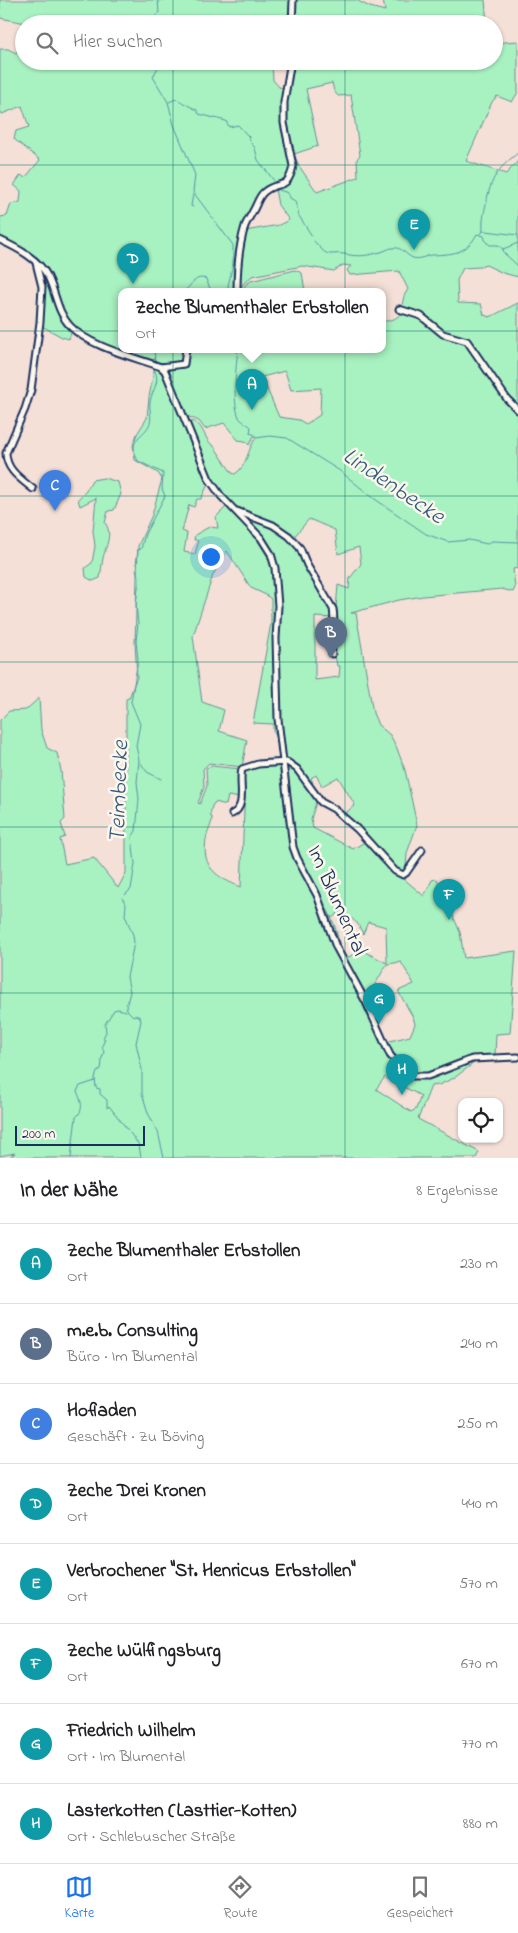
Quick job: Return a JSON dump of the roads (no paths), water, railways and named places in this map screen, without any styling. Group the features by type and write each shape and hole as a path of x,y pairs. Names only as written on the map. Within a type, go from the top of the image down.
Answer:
{"street":[{"path":"292,15 293,0"},
{"path":"237,288 239,263 247,221 264,191 285,183 290,179 292,171 293,166 284,123 284,102 289,70"},
{"path":"0,240 17,248 36,262 48,277 62,313 70,326 78,333 118,353"},
{"path":"33,489 12,470 6,458 6,453 31,390 40,322 42,287 36,262"},
{"path":"399,309 421,316 443,334 468,342 507,399 518,410"},
{"path":"119,353 161,367 184,364 185,353"},
{"name":"Im Blumental","path":"161,367 170,380 209,479 221,496 266,544 275,568 278,606 276,638 277,697 293,847 296,858 317,895 331,936 366,1002 391,1058 401,1068 417,1077 436,1075 472,1059 518,1057"},
{"name":"Im Blumental","path":"236,511 282,530 300,548 307,565 333,609 332,654"},
{"path":"232,814 239,808 242,793 242,769 258,764 284,761"},
{"name":"Im Blumental","path":"284,761 297,769 321,802 334,809 357,829 395,871 402,875 408,870 422,850"}],"waterway":[{"name":"Lindenbecke","path":"158,0 159,13"},
{"name":"Lindenbecke","path":"156,70 153,77 168,102 174,125 195,175 193,192 233,245 233,264 229,288"},
{"path":"169,102 176,99 197,110 199,114 226,121 229,127 238,125 250,140"},
{"path":"251,143 255,148 258,160 275,182"},
{"path":"483,231 488,195 493,181 500,169 518,153"},
{"path":"276,189 288,193 290,198 295,201 299,216 312,236"},
{"path":"193,194 191,206 193,207"},
{"path":"481,234 483,231 486,231 518,235"},
{"path":"314,241 322,250 329,254 362,256 395,248 401,249 410,257 418,259 432,255 458,252 468,246 477,234 484,236 486,242 490,245 498,245 518,266"},
{"path":"503,249 518,243"},
{"name":"Teimbecke","path":"188,288 199,278 206,279 210,288"},
{"name":"Teimbecke","path":"154,353 155,362"},
{"name":"Lindenbecke","path":"237,353 235,384 237,411 240,419 251,427 250,433 255,435"},
{"name":"Teimbecke","path":"136,564 138,550 141,549 145,534 165,496 162,489 163,473 138,461 134,447 150,423 150,403 157,382 154,370"},
{"name":"Lindenbecke","path":"256,438 270,436 287,438 340,471 372,497 426,534 448,542 469,540 487,544 492,541 518,542"},
{"name":"Teimbecke","path":"125,895 131,889 135,864 132,837 136,831 139,799 137,782 139,760 136,746 140,724 131,702 138,660 136,604 139,580 136,569"},
{"path":"140,762 147,772 161,779"},
{"name":"Teimbecke","path":"122,898 126,904 125,915 134,943 127,977 130,992 126,1007 133,1016 140,1017 141,1021 136,1043 142,1070 142,1093 148,1113 158,1132 164,1158"},
{"path":"126,1011 114,1010 105,1024 106,1032 103,1038 105,1039 102,1046 104,1052 101,1069 97,1072 95,1078 96,1088 100,1089 100,1094 107,1100 107,1108 109,1106 128,1130"},
{"path":"71,1158 76,1117 81,1111 81,1102 77,1091 80,1086 95,1081"},
{"path":"130,1133 139,1145 141,1158"}],"place":[{"name":"Verbrochener \"St. Henricus Erbstollen\"","path":"414,250"},
{"name":"Zeche Drei Kronen","path":"133,284"},
{"name":"Zeche Blumenthaler Erbstollen","path":"252,410"},
{"name":"Hofladen","path":"55,511"},
{"name":"m.e.b. Consulting","path":"331,658"},
{"name":"Zeche Wülfingsburg","path":"449,920"},
{"name":"Friedrich Wilhelm","path":"379,1024"},
{"name":"Lasterkotten (Lasttier-Kotten)","path":"402,1095"}]}
